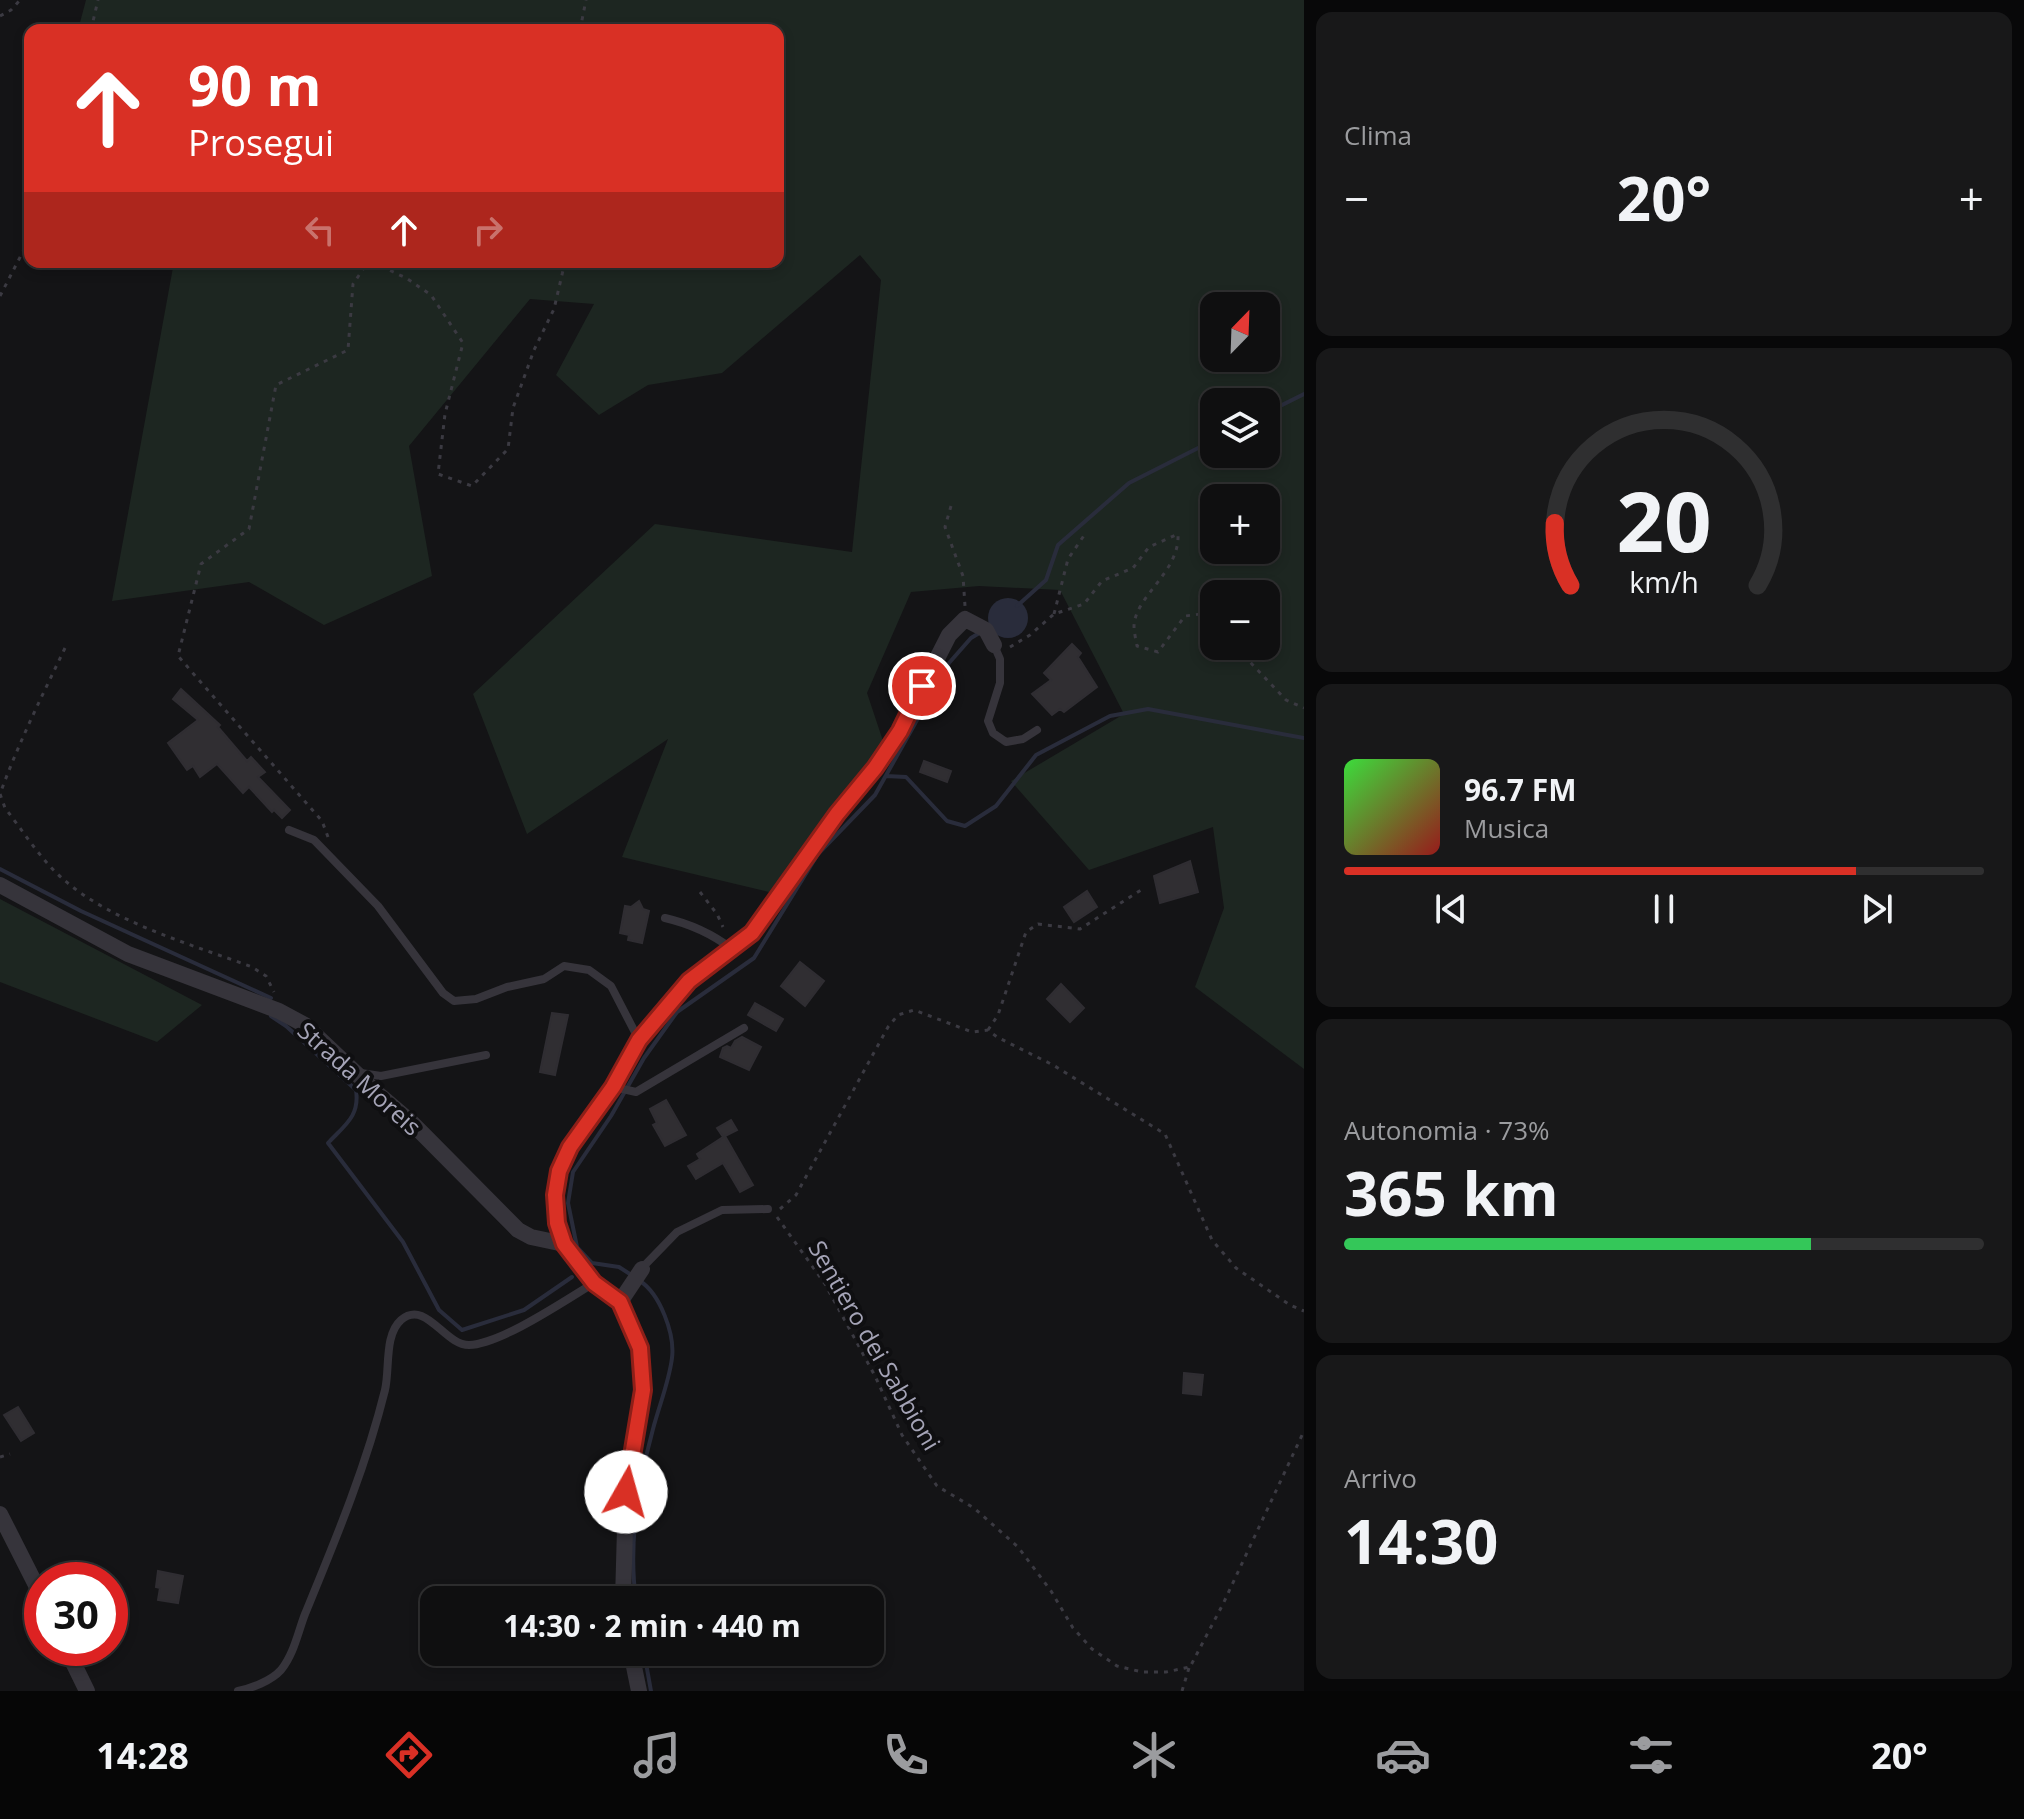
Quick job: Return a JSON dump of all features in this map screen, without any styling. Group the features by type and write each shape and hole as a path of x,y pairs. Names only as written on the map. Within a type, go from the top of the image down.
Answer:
{"street":[{"path":"623,1586 626,1492 643,1390 640,1348 620,1302 594,1283 564,1244 557,1223 555,1195 559,1171 570,1147 622,1090 639,1040 689,981 752,933 837,814 875,768 900,731 949,635 965,619 986,630 994,645"},
{"name":"Strada Moreis","path":"0,885 128,954 279,1011 305,1025 411,1122 518,1230 531,1237 564,1244"},
{"path":"620,1302 642,1269"},
{"path":"0,1514 24,1562"},
{"path":"75,1666 87,1691"},
{"path":"634,1666 639,1691"}],"lane":[{"path":"994,645 1000,659 1000,683 988,721 993,733 1006,742 1023,739 1037,730"},
{"path":"289,830 314,840 378,906 443,993 454,1001 476,999 507,987 544,979 564,966 589,970 611,986 639,1040"},
{"path":"665,918 713,934 732,949"},
{"path":"622,1090 636,1092 744,1028"},
{"path":"356,1072 381,1076 486,1055"},
{"path":"642,1269 677,1232 722,1210 768,1209"},
{"path":"238,1691 266,1681 281,1670 291,1652 366,1456 386,1386 392,1333 399,1322 408,1316 418,1315 427,1318 449,1339 465,1345 483,1343 594,1283"}],"path":[{"path":"0,16 20,0"},
{"path":"92,24 98,0"},
{"path":"581,24 586,0"},
{"path":"0,296 24,250"},
{"path":"339,867 322,821 178,656 201,564 249,529 276,385 348,350 353,284 365,268"},
{"path":"384,268 406,278 431,295 463,343 445,414 438,474 472,486 508,449 513,408 534,350 554,309 564,268"},
{"path":"951,506 945,527 963,576 965,619"},
{"path":"1054,614 1068,559 1085,534"},
{"path":"994,645 1009,647 1030,635 1054,614 1084,604 1102,581 1133,568 1149,547 1178,534 1178,547 1159,583 1146,598 1134,624 1137,646 1158,652 1185,616 1200,614"},
{"path":"65,648 6,777 0,794 5,808 53,868 92,901 259,972 273,985 279,1011"},
{"path":"1248,660 1286,700 1304,708"},
{"path":"988,1030 998,1015 1026,932 1038,924 1080,929 1141,890"},
{"path":"700,892 717,914 732,949"},
{"path":"768,1209 780,1209 796,1195 888,1027 898,1015 914,1010 972,1032 988,1030 1053,1065 1165,1134 1212,1240 1236,1268 1290,1305 1304,1311"},
{"name":"Sentiero dei Sabbioni","path":"768,1209 781,1222 825,1284 875,1376 902,1435 937,1486 974,1508 1018,1547 1051,1591 1073,1628 1092,1649 1117,1666 1142,1672 1166,1672 1190,1667"},
{"path":"1182,1691 1190,1667 1304,1431"},
{"path":"0,1457 10,1454"}],"shaded area":[{"path":"86,0 1304,0 1304,1069 1195,987 1224,908 1213,827 1089,870 1011,781 1124,714 1060,590 979,586 911,592 867,693 884,744 769,892 622,857 668,739 527,834 473,694 655,524 852,552 881,280 860,255 722,373 648,385 599,415 556,375 594,304 530,299 409,446 432,576 324,625 249,582 112,601 173,268 784,268 784,24 80,24"},
{"path":"0,899 202,1005 157,1042 0,982"}],"water":[{"path":"1008,598 1022,604 1028,618 1022,632 1008,638 994,632 988,618 994,604"}],"building":[{"path":"1072,644 1081,653 1078,657 1097,687 1064,712 1060,709 1052,715 1032,694 1051,680 1044,673"},
{"path":"181,689 220,725 218,727 247,761 251,757 265,772 258,777 290,810 282,818 274,810 272,812 249,787 243,793 217,764 200,777 193,766 187,770 168,743 198,720 173,699"},
{"path":"924,761 951,771 947,782 920,772"},
{"path":"1190,861 1198,892 1160,903 1154,876"},
{"path":"1087,891 1097,907 1074,922 1064,907"},
{"path":"639,901 643,909 649,911 642,943 628,940 629,935 620,933 625,906 631,907"},
{"path":"800,962 824,981 805,1006 781,986"},
{"path":"1061,984 1084,1008 1070,1022 1047,999"},
{"path":"755,1003 783,1019 776,1031 748,1015"},
{"path":"552,1013 568,1015 555,1075 540,1072"},
{"path":"742,1037 761,1047 749,1070 720,1057 723,1048 731,1048"},
{"path":"666,1100 686,1135 665,1146 653,1125 657,1123 650,1109"},
{"path":"731,1120 737,1130 725,1136 753,1185 740,1192 723,1163 696,1179 688,1166 700,1159 697,1154 723,1137 717,1128"},
{"path":"1184,1373 1203,1375 1201,1395 1183,1393"},
{"path":"18,1407 34,1433 21,1441 4,1415"},
{"path":"158,1571 183,1576 178,1603 158,1600"}],"waterway":[{"path":"1280,406 1304,394"},
{"path":"1017,606 1046,580 1058,545 1129,483 1200,447"},
{"path":"633,1276 619,1267 592,1263 577,1247 568,1203 573,1172 611,1116 644,1058 677,1012 754,958 818,854 875,795 949,663 971,638 981,632"},
{"path":"886,776 906,777 947,821 965,826 996,806 1036,755 1110,716 1148,709 1304,738"},
{"path":"0,869 81,911 271,998"},
{"path":"271,1016 356,1090 353,1113 328,1143 403,1242 439,1310 462,1330 524,1310 572,1277"},
{"path":"635,1586 633,1557 639,1493 672,1358 671,1338 660,1305 640,1281"},
{"path":"647,1666 651,1691"}],"route":[{"path":"626,1492 643,1390 640,1348 620,1302 594,1283 564,1244 557,1223 555,1195 559,1171 570,1147 613,1087 639,1040 689,981 752,933 837,814 875,768 900,731 922,686"}]}
